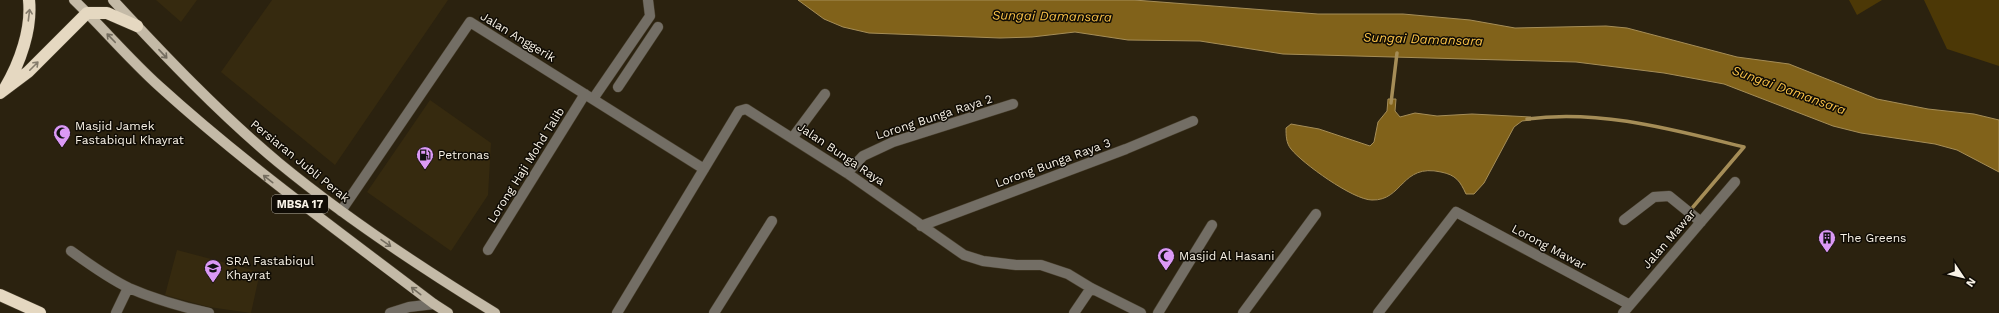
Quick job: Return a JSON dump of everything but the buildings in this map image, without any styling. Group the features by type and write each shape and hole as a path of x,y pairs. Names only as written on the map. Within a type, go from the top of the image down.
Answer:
{"highway":[{"path":"2,92 11,78 26,34 30,11 30,0"},
{"path":"2,92 28,72 87,13 107,13 137,26"},
{"path":"0,295 40,313"}],"main road":[{"name":"MBSA 17","path":"74,0 158,86 246,161 434,304 448,313"},
{"name":"Persiaran Jubli Perak","path":"113,0 183,76 279,163 341,211 429,272 494,313"}],"street":[{"name":"Lorong Haji Mohd Talib","path":"488,250 589,96 618,63 650,16 648,0"},
{"name":"Jalan Anggerik","path":"341,211 470,22 704,169"},
{"path":"618,87 658,27"},
{"path":"618,63 629,70"},
{"path":"793,137 825,94"},
{"name":"Lorong Bunga Raya 2","path":"847,173 863,156 893,142 1013,104"},
{"name":"Jalan Bunga Raya","path":"617,313 739,111 746,109 793,137 847,173 964,255 984,261 1009,265 1041,265 1068,274 1091,288 1141,313"},
{"name":"Lorong Bunga Raya 3","path":"921,226 1126,149 1193,121"},
{"name":"Jalan Mawar","path":"1626,309 1735,182"},
{"path":"1624,220 1654,197 1669,196 1701,222"},
{"name":"Lorong Mawar","path":"1378,313 1456,212 1626,309"},
{"path":"1243,313 1316,214"},
{"path":"714,313 772,221"},
{"path":"1158,313 1212,224"},
{"path":"71,251 96,269 128,288 209,313"},
{"path":"116,313 128,288"},
{"path":"1074,313 1091,288"},
{"path":"390,313 409,307 434,304"}],"shaded area":[{"path":"156,0 197,0 181,22"},
{"path":"272,0 448,0 335,165 221,72"},
{"path":"1849,0 1882,0 1857,15"},
{"path":"1924,0 1999,0 1999,66 1947,49"},
{"path":"430,100 491,143 488,195 451,251 367,192"},
{"name":"SRA Fastabiqul Khayrat","path":"177,250 260,272 251,313 209,307 165,295"}],"water":[{"name":"Sungai Damansara","path":"798,0 1134,0 1318,14 1403,14 1470,20 1515,28 1606,26 1627,28 1737,57 1789,64 1877,99 1928,109 1974,114 1999,120 1999,172 1957,150 1935,144 1861,133 1833,126 1724,84 1664,73 1576,62 1283,54 1200,41 1128,40 1075,32 1032,37 1000,38 869,33 843,27 824,19"},
{"path":"1388,99 1396,99 1395,111 1400,117 1415,113 1437,116 1472,114 1531,117 1531,120 1522,121 1514,127 1484,183 1474,194 1466,194 1457,179 1450,175 1441,172 1428,171 1418,173 1410,177 1390,195 1382,199 1372,200 1364,198 1341,188 1328,180 1297,155 1288,144 1286,128 1291,124 1319,129 1370,146 1374,142 1378,122 1387,111"}],"waterway":[{"path":"1391,103 1397,53"},
{"path":"1527,119 1554,117 1609,119 1664,128 1744,147 1693,207"}],"place":[{"name":"Masjid Jamek Fastabiqul Khayrat","path":"62,148"},
{"name":"Petronas","path":"425,170"},
{"name":"The Greens","path":"1827,253"},
{"name":"Masjid Al Hasani","path":"1166,271"},
{"name":"SRA Fastabiqul Khayrat","path":"213,283"}]}
